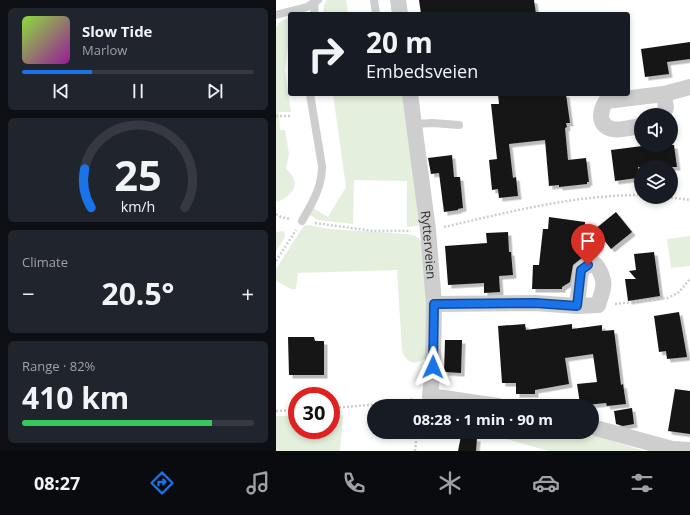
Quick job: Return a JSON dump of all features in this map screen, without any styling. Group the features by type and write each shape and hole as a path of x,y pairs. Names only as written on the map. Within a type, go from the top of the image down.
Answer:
{"street":[{"path":"398,0 400,12"},
{"path":"634,127 613,130 604,125 600,116 601,109 606,101 664,94 690,87"},
{"path":"664,94 666,108"},
{"name":"Rytterveien","path":"410,96 428,230 434,304 433,367 430,396"},
{"path":"434,304 535,303 577,306 598,305 603,292 604,282 602,273 596,265 588,265 581,270 577,306"},
{"path":"430,396 450,399"},
{"path":"599,429 672,449 690,450"}],"lane":[{"path":"374,0 376,12"},
{"path":"314,12 317,1"},
{"path":"290,12 307,7 317,1"},
{"path":"276,15 288,12"},
{"path":"302,221 320,187 322,177 322,166 310,96"},
{"path":"414,124 432,123 458,125"}],"path":[{"path":"276,116 291,116"},
{"path":"276,214 281,217 302,221 373,231 428,230 538,206 615,195 634,195"},
{"path":"678,198 690,200"},
{"path":"276,261 302,221"},
{"path":"598,305 668,298 679,292 690,279"},
{"path":"340,407 395,403 430,396"},
{"path":"276,411 288,410"},
{"path":"416,451 417,439"}],"green space":[{"path":"327,0 346,0 348,12 323,12 324,5"},
{"path":"288,17 288,45 285,70 291,112 279,112 280,130 285,130 289,154 286,169 291,174 295,183 292,192 278,202 276,201 276,27 279,23"},
{"path":"333,96 405,96 419,225 407,227 407,181 354,180 353,224 318,220 310,215 313,208 328,217 346,187"},
{"path":"309,225 329,229 407,234 418,238 423,245 428,313 428,357 420,361 413,362 404,356 402,351 397,270 298,273 296,289 291,289 276,281 276,269 304,226"},
{"path":"284,231 285,237 276,251 276,232"},
{"path":"690,236 690,266 671,268 667,239"},
{"path":"340,415 343,415 340,451 276,451 276,416 288,416 288,439 340,439"},
{"path":"599,437 644,451 548,451 507,439 599,439"}],"building":[{"path":"419,0 534,0 536,12 421,12"},
{"path":"690,42 690,59 667,62 669,74 645,77 641,49"},
{"path":"498,96 566,96 570,123 566,123 567,127 565,128 568,160 586,158 589,182 587,182 587,184 559,187 559,185 549,186 545,140 509,144 513,178 516,177 518,196 499,198 498,189 492,190 489,160 497,159 491,104 499,104"},
{"path":"634,147 634,152 675,152 676,160 634,160 634,178 615,181 611,150"},
{"path":"452,155 454,177 460,177 463,208 444,212 439,173 431,174 428,158"},
{"path":"616,212 632,232 611,249 596,230 594,256 583,257 573,265 570,282 562,287 562,289 532,289 533,265 539,265 543,229 548,229 549,217 585,222 584,238"},
{"path":"508,232 509,252 511,252 513,275 499,276 500,292 484,293 484,283 448,285 445,246 487,243 486,233"},
{"path":"654,252 660,296 628,301 625,279 636,279 629,271 636,270 634,254"},
{"path":"679,312 687,357 667,359 666,351 659,352 654,316"},
{"path":"525,324 526,330 572,324 572,329 602,325 602,331 614,330 621,385 623,384 626,404 607,406 606,403 599,404 599,399 579,399 577,384 597,382 593,354 565,358 569,384 535,390 535,394 516,394 516,383 502,383 498,326"},
{"path":"288,337 314,337 315,341 324,341 324,375 289,375"},
{"path":"445,340 462,340 461,373 444,372"},
{"path":"675,389 690,391 690,434 668,431"},
{"path":"632,408 634,424 623,426 616,424 614,411"},
{"path":"460,439 477,439 476,451 458,451"}],"route":[{"path":"433,367 434,304 535,303 577,306 581,270 588,265"}]}
